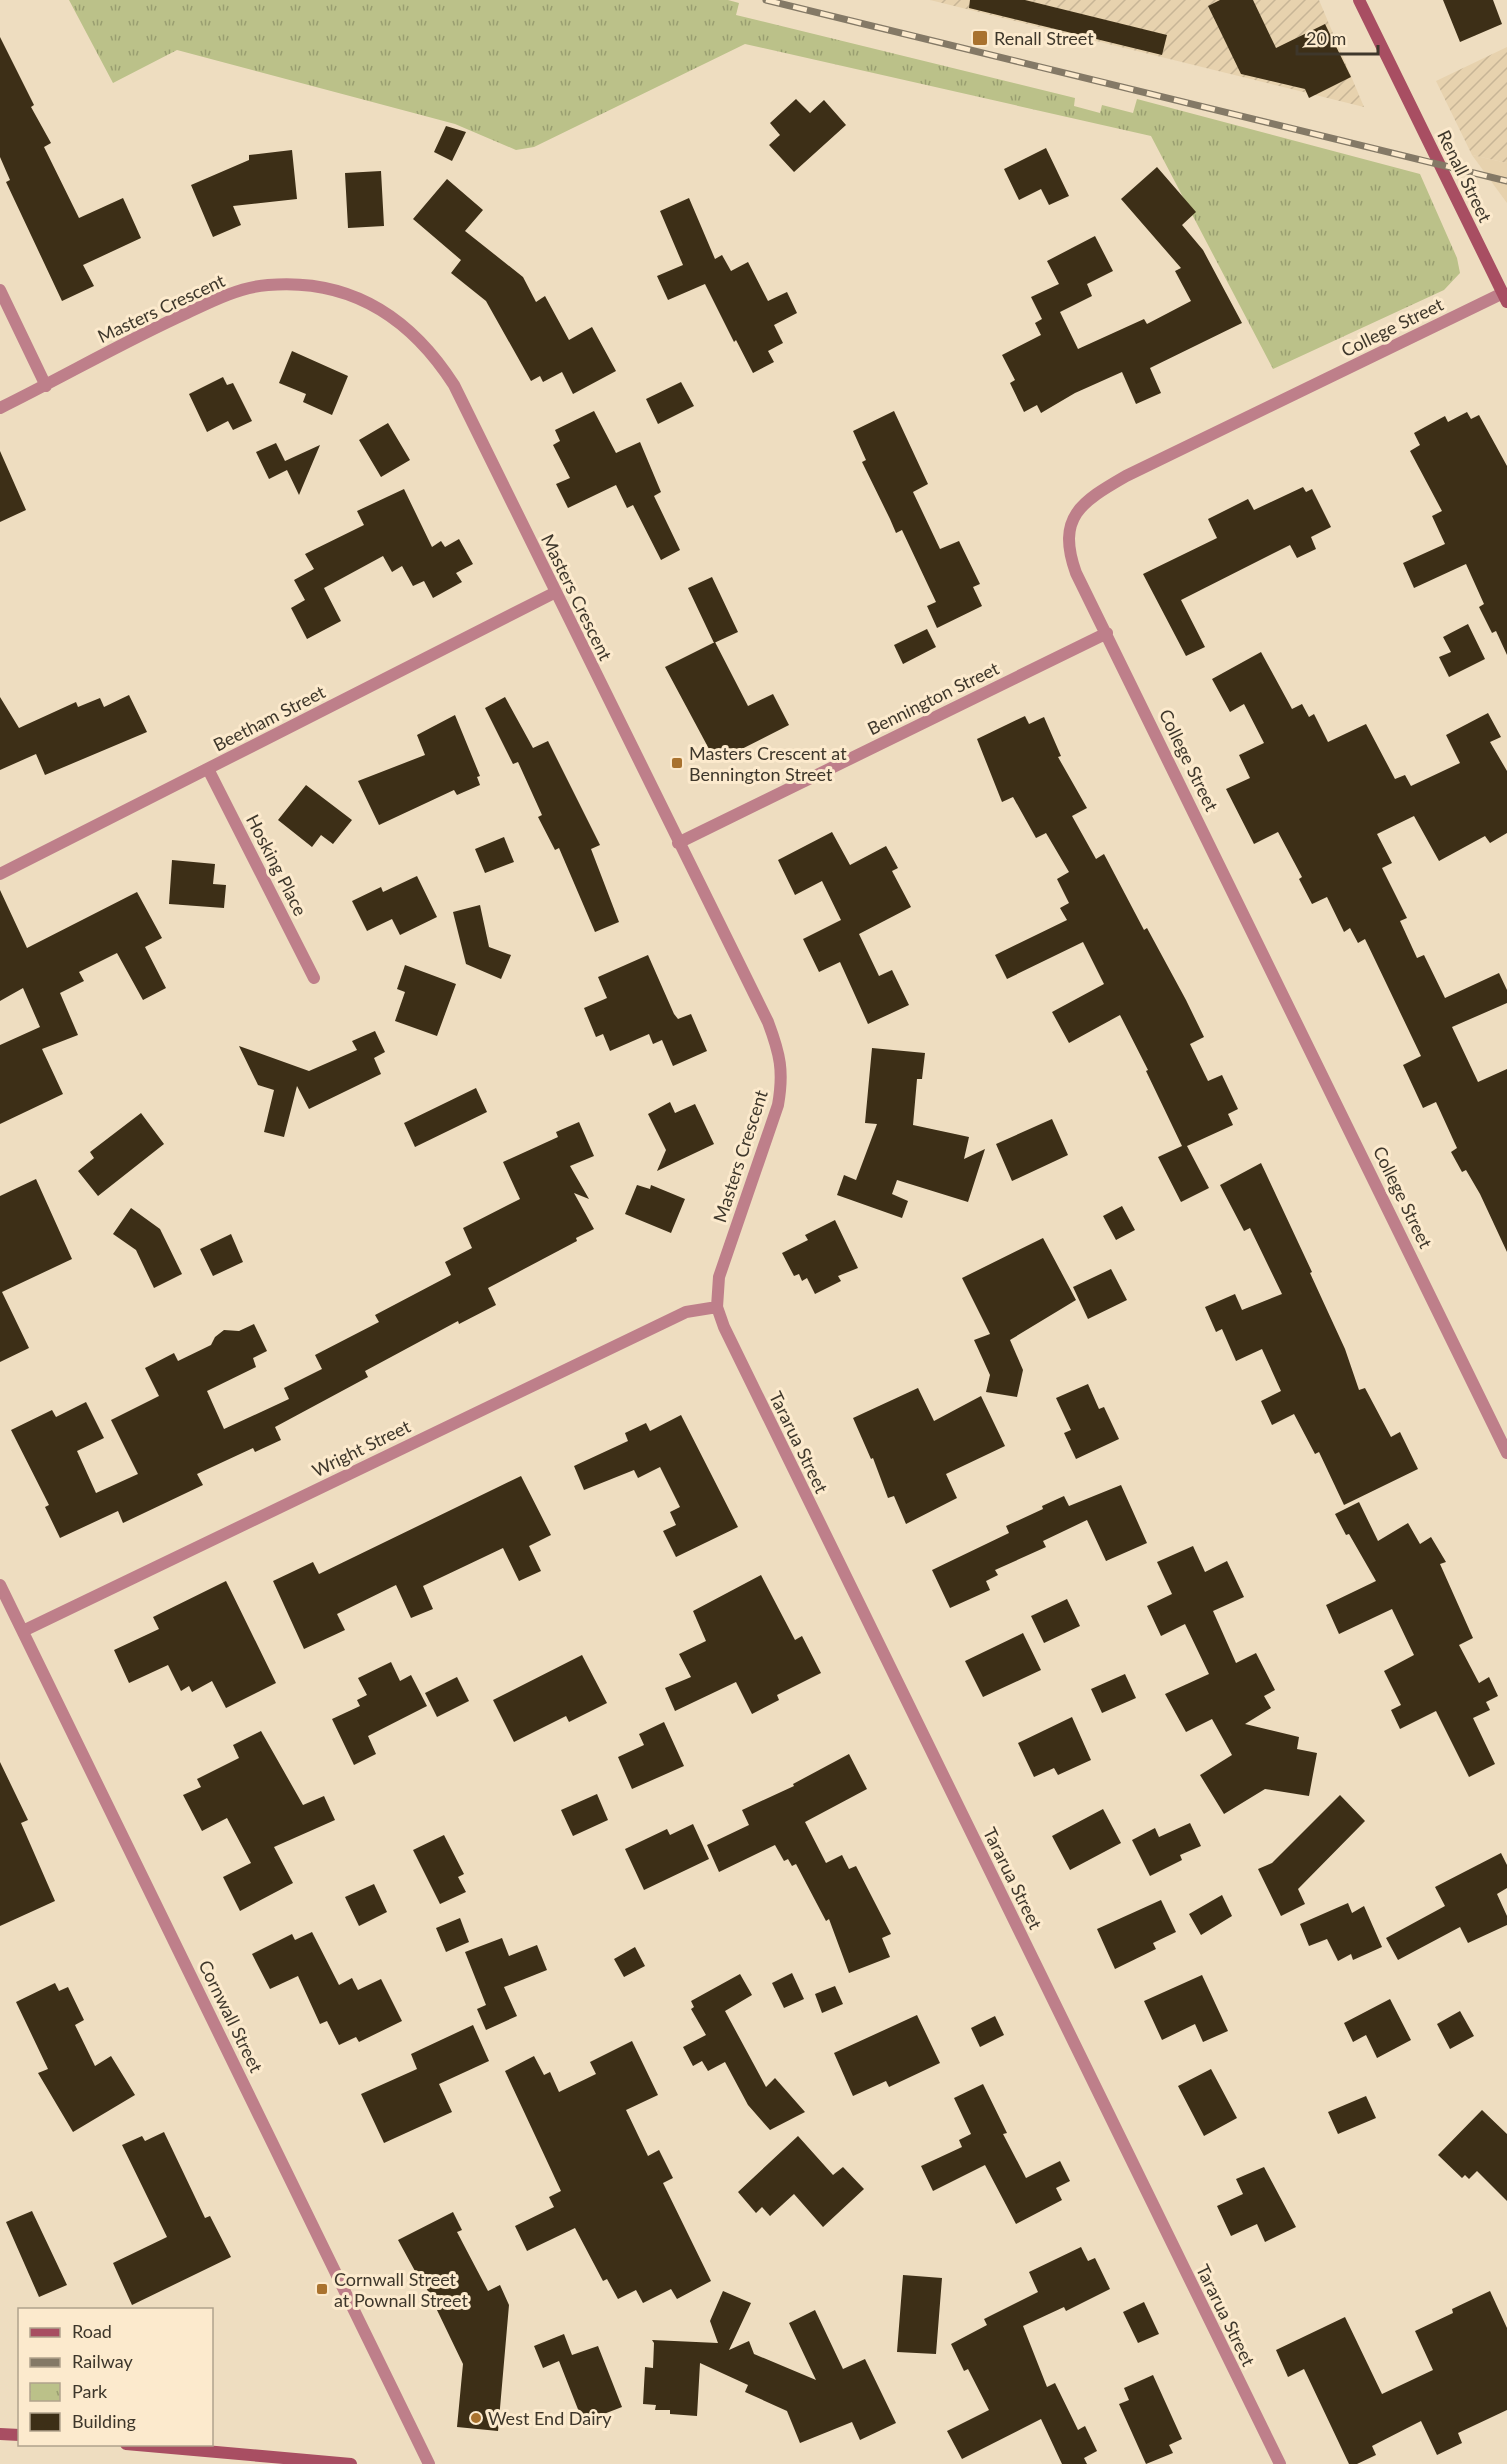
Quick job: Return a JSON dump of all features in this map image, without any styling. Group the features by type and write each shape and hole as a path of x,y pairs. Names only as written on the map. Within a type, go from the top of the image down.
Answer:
{"street":[{"name":"Renall Street","path":"1359,0 1505,298"},
{"name":"Masters Crescent","path":"0,408 46,386 145,332 224,296 267,285 307,285 345,292 381,309 413,332 436,357 454,385 554,593 768,1022 779,1050 782,1080 777,1105 719,1277 717,1307"},
{"path":"0,290 46,386"},
{"name":"College Street","path":"1505,298 1126,476 1081,506 1072,519 1068,535 1070,554 1107,633 1507,1454"},
{"name":"Beetham Street","path":"0,874 554,593"},
{"name":"Bennington Street","path":"678,843 1107,633"},
{"name":"Hosking Place","path":"208,769 314,978"},
{"name":"Wright Street","path":"23,1631 686,1312 717,1307"},
{"name":"Tararua Street","path":"717,1307 762,1409 1280,2464"},
{"name":"Cornwall Street","path":"0,1585 429,2464"},
{"path":"0,2434 18,2435"},
{"path":"138,2446 351,2464"}],"shaded area":[{"path":"930,0 1319,0 1364,107"},
{"path":"1507,47 1507,163 1472,155 1436,81"},
{"path":"1472,155 1507,163 1507,203"}],"green space":[{"path":"69,0 728,0 739,3 736,15 1075,98 1074,106 1100,113 1102,105 1133,113 1137,99 1420,174 1457,258 1460,273 1444,290 1273,369 1151,136 745,44 534,147 516,150 455,124 177,50 113,83"}],"building":[{"path":"970,0 1025,0 1167,35 1162,55 969,8"},
{"path":"1220,0 1253,0 1276,48 1325,24 1351,77 1309,98 1305,89 1241,74 1208,6"},
{"path":"1443,0 1493,0 1502,24 1460,42"},
{"path":"0,37 34,105 31,107 51,143 44,147 79,218 123,198 141,238 83,265 94,286 62,301 6,182 10,180 0,157"},
{"path":"796,99 810,113 824,100 846,125 794,172 769,145 780,135 770,123"},
{"path":"446,126 466,132 452,161 434,152"},
{"path":"1046,148 1069,196 1049,205 1041,189 1019,200 1004,169"},
{"path":"292,150 297,199 233,206 241,225 213,237 191,185 249,160 249,155"},
{"path":"1157,167 1196,212 1182,225 1203,250 1242,323 1150,368 1161,393 1136,404 1122,372 1075,393 1041,413 1037,405 1024,412 1010,383 1015,380 1002,355 1041,335 1035,323 1042,319 1031,297 1059,284 1047,261 1095,236 1113,271 1087,284 1092,296 1060,312 1078,349 1144,319 1147,324 1191,301 1175,271 1181,268 1121,199"},
{"path":"381,171 384,226 348,228 345,173"},
{"path":"447,179 483,210 465,231 523,277 536,302 545,296 569,340 592,327 616,371 573,394 562,372 543,382 540,376 531,381 486,301 451,273 461,260 413,219"},
{"path":"689,198 715,259 722,255 731,271 748,262 768,301 787,292 797,313 774,325 783,343 768,351 774,362 753,373 736,340 734,342 705,284 668,300 657,276 683,265 660,211"},
{"path":"292,351 348,376 332,415 303,402 306,394 279,383"},
{"path":"223,377 227,385 233,383 252,421 233,430 228,421 207,432 189,394"},
{"path":"681,382 694,406 658,424 646,399"},
{"path":"594,411 616,453 640,442 661,492 654,496 680,550 661,560 633,505 627,508 616,485 568,508 556,484 570,478 553,445 560,441 555,430"},
{"path":"894,411 928,484 913,492 940,549 959,541 980,584 973,587 982,606 937,628 927,606 936,602 902,530 896,533 862,462 866,460 853,431"},
{"path":"1467,412 1471,419 1479,415 1507,466 1507,655 1496,631 1492,633 1479,607 1484,604 1466,564 1414,588 1403,563 1445,544 1432,516 1442,511 1410,451 1420,445 1414,433 1445,416 1448,422"},
{"path":"388,423 410,460 381,477 359,440"},
{"path":"276,443 285,461 320,445 299,495 287,470 269,479 256,452"},
{"path":"0,451 26,510 0,522"},
{"path":"1303,487 1306,492 1312,489 1331,527 1311,537 1316,549 1297,558 1290,545 1181,600 1205,647 1186,656 1143,574 1217,538 1208,519 1248,499 1254,510"},
{"path":"404,489 432,547 441,541 445,547 459,539 473,564 456,573 462,582 433,598 424,581 413,586 402,566 392,572 383,556 324,588 341,621 307,639 291,608 305,600 294,580 314,569 305,554 364,525 357,511"},
{"path":"712,577 738,632 714,643 688,588"},
{"path":"1468,624 1485,659 1449,677 1439,657 1451,652 1443,637"},
{"path":"927,629 936,647 903,664 894,645"},
{"path":"715,642 748,706 773,694 789,725 716,762 665,667"},
{"path":"1261,652 1292,709 1302,704 1309,717 1314,714 1328,742 1366,724 1395,779 1405,775 1411,786 1460,763 1446,735 1488,713 1501,737 1490,742 1507,771 1507,833 1490,843 1485,836 1439,861 1414,816 1377,834 1392,863 1382,868 1407,918 1400,921 1417,958 1424,955 1445,998 1499,973 1507,990 1507,1003 1452,1027 1478,1082 1507,1069 1507,1252 1480,1194 1466,1170 1462,1172 1451,1152 1457,1148 1436,1102 1423,1108 1403,1065 1421,1056 1365,939 1358,943 1350,928 1344,932 1327,897 1312,904 1299,879 1302,877 1278,832 1254,844 1226,789 1250,778 1239,755 1264,743 1244,704 1230,712 1212,679"},
{"path":"129,695 147,732 45,775 36,754 0,770 0,697 19,728 76,702 78,707 100,698 104,707"},
{"path":"505,697 533,748 548,741 600,845 591,849 619,922 595,932 559,848 555,850 538,817 542,815 518,762 513,764 485,708"},
{"path":"455,715 480,776 477,777 480,785 457,795 454,790 379,825 358,781 425,755 417,735"},
{"path":"1025,716 1029,724 1044,717 1061,756 1058,757 1087,808 1072,816 1096,859 1104,854 1144,930 1147,928 1186,1000 1204,1037 1190,1044 1208,1081 1222,1075 1238,1109 1228,1114 1233,1125 1187,1146 1209,1188 1181,1202 1158,1157 1182,1146 1120,1015 1069,1043 1052,1012 1104,984 1083,942 1007,979 995,955 1067,920 1060,908 1069,903 1057,879 1069,872 1046,833 1036,838 1013,797 1002,802 977,739"},
{"path":"306,785 352,820 333,844 321,835 312,847 278,820"},
{"path":"832,832 850,865 886,846 898,868 892,871 911,907 859,934 879,976 892,970 909,1005 868,1024 840,962 819,972 803,939 841,920 822,881 795,895 778,860"},
{"path":"504,837 514,862 485,873 475,849"},
{"path":"172,860 215,864 213,884 226,885 224,908 169,904"},
{"path":"417,876 437,917 400,935 392,919 367,931 352,901 381,887 383,892"},
{"path":"0,890 27,948 137,892 162,938 145,947 166,988 143,1000 117,953 79,972 84,981 60,993 78,1035 42,1049 63,1094 0,1124 0,1045 40,1027 23,988 0,1001"},
{"path":"480,905 489,947 511,955 501,979 466,964 453,912"},
{"path":"648,955 674,1014 678,1019 691,1014 707,1051 673,1066 662,1040 653,1044 649,1034 610,1051 603,1034 596,1037 584,1008 607,998 598,977"},
{"path":"405,965 456,984 437,1036 395,1021 405,992 397,989"},
{"path":"375,1031 385,1052 374,1058 381,1074 309,1109 297,1086 284,1137 264,1132 274,1090 258,1085 239,1046 309,1071 357,1050 352,1041"},
{"path":"872,1048 925,1053 922,1079 917,1079 913,1125 969,1137 964,1159 985,1149 968,1202 897,1180 892,1194 908,1201 902,1218 837,1195 844,1175 856,1180 877,1124 865,1123"},
{"path":"476,1088 487,1112 415,1147 404,1123"},
{"path":"670,1102 675,1113 695,1104 714,1144 657,1171 666,1150 648,1114"},
{"path":"141,1113 164,1144 98,1196 78,1171 94,1158 90,1152"},
{"path":"1052,1119 1068,1155 1012,1181 996,1144"},
{"path":"579,1122 594,1156 570,1166 589,1199 574,1193 594,1229 576,1238 577,1241 488,1288 496,1305 459,1324 458,1321 365,1371 368,1377 275,1427 281,1440 255,1452 253,1448 197,1474 203,1485 123,1523 118,1511 60,1538 45,1507 49,1505 11,1430 52,1410 56,1417 86,1402 104,1438 77,1451 96,1493 138,1474 111,1420 159,1396 145,1368 174,1353 178,1361 211,1345 215,1337 224,1330 239,1331 254,1324 267,1351 253,1358 256,1367 207,1391 224,1429 289,1399 284,1388 322,1369 315,1355 379,1322 375,1315 451,1275 445,1262 472,1248 463,1228 520,1199 503,1162 558,1137 556,1132"},
{"path":"1261,1163 1312,1272 1310,1273 1345,1349 1359,1390 1365,1388 1391,1437 1400,1432 1418,1469 1344,1505 1319,1452 1315,1454 1294,1414 1272,1425 1261,1401 1281,1391 1262,1349 1236,1361 1222,1329 1216,1332 1205,1307 1235,1294 1242,1310 1282,1294 1250,1228 1244,1231 1220,1185"},
{"path":"36,1179 72,1259 2,1292 29,1348 0,1362 0,1196"},
{"path":"637,1185 650,1189 651,1185 685,1199 671,1233 625,1214"},
{"path":"1122,1206 1135,1230 1116,1240 1103,1216"},
{"path":"131,1208 160,1229 182,1274 154,1288 136,1250 113,1234"},
{"path":"835,1220 858,1268 838,1276 841,1281 815,1294 807,1278 802,1281 799,1274 794,1276 782,1253 808,1240 805,1235"},
{"path":"231,1234 243,1262 213,1276 200,1249"},
{"path":"1043,1238 1076,1300 1010,1340 1023,1370 1017,1397 986,1392 990,1375 974,1340 990,1334 962,1278"},
{"path":"1111,1269 1127,1300 1088,1319 1073,1287"},
{"path":"1088,1384 1099,1409 1104,1407 1119,1439 1076,1459 1064,1433 1071,1430 1056,1398"},
{"path":"918,1388 934,1421 981,1396 1005,1446 946,1474 957,1498 906,1524 894,1496 888,1498 873,1458 871,1459 853,1418"},
{"path":"681,1415 738,1527 676,1557 663,1531 676,1525 670,1512 680,1507 660,1467 638,1478 634,1470 584,1490 574,1466 628,1441 625,1433 646,1423 650,1431"},
{"path":"521,1476 551,1535 529,1546 541,1571 519,1581 503,1548 423,1586 433,1609 411,1618 396,1585 337,1614 345,1630 304,1649 273,1581 313,1562 319,1574"},
{"path":"1121,1485 1147,1543 1106,1561 1087,1520 1043,1541 1046,1547 995,1570 998,1575 986,1581 990,1590 950,1608 932,1570 1009,1533 1006,1526 1043,1509 1042,1506 1064,1496 1069,1506"},
{"path":"1359,1502 1378,1541 1408,1523 1420,1544 1431,1537 1446,1562 1440,1564 1473,1638 1459,1645 1479,1683 1489,1677 1498,1696 1486,1702 1490,1710 1473,1718 1495,1764 1469,1777 1436,1711 1400,1729 1391,1710 1401,1705 1384,1671 1414,1655 1392,1609 1339,1634 1326,1605 1376,1581 1335,1514"},
{"path":"1193,1546 1205,1572 1227,1561 1244,1597 1213,1611 1236,1663 1256,1653 1275,1690 1264,1696 1271,1708 1245,1724 1299,1737 1297,1749 1317,1753 1309,1796 1265,1789 1224,1814 1200,1775 1232,1755 1212,1719 1186,1732 1165,1694 1209,1674 1185,1624 1161,1636 1147,1606 1172,1594 1157,1562"},
{"path":"761,1575 795,1640 802,1636 821,1673 777,1695 779,1700 752,1714 736,1682 675,1711 665,1688 691,1677 679,1654 706,1641 693,1611"},
{"path":"226,1581 276,1683 226,1708 212,1681 192,1692 189,1686 181,1691 168,1665 129,1683 114,1650 159,1629 153,1617"},
{"path":"1067,1599 1080,1626 1044,1643 1031,1616"},
{"path":"1023,1633 1041,1670 983,1697 965,1661"},
{"path":"582,1655 607,1703 569,1722 566,1716 514,1742 493,1700"},
{"path":"391,1662 400,1681 411,1675 427,1706 368,1736 376,1754 354,1765 332,1719 360,1706 357,1700 367,1695 358,1678"},
{"path":"1125,1674 1136,1698 1102,1713 1091,1689"},
{"path":"457,1677 469,1701 437,1717 425,1693"},
{"path":"1072,1717 1091,1760 1058,1775 1054,1768 1034,1777 1018,1743"},
{"path":"664,1722 684,1766 632,1789 618,1757 644,1745 639,1734"},
{"path":"261,1731 303,1805 324,1796 335,1820 274,1847 293,1883 240,1911 223,1877 251,1863 227,1818 202,1831 183,1795 201,1787 197,1779 239,1758 233,1745"},
{"path":"849,1754 867,1789 805,1822 826,1863 842,1855 849,1869 856,1866 891,1934 882,1938 890,1957 849,1973 829,1919 826,1921 796,1864 792,1866 788,1859 784,1861 775,1845 719,1872 707,1845 749,1825 742,1810 794,1786 793,1784"},
{"path":"0,1762 28,1820 21,1823 55,1901 0,1926"},
{"path":"597,1794 608,1820 573,1836 561,1810"},
{"path":"1340,1795 1365,1821 1298,1889 1305,1904 1281,1916 1258,1869 1272,1863"},
{"path":"1103,1809 1121,1843 1070,1870 1052,1836"},
{"path":"1190,1823 1201,1846 1180,1855 1182,1860 1150,1876 1132,1840 1155,1828 1159,1837"},
{"path":"693,1824 709,1859 644,1890 625,1849 667,1829 670,1835"},
{"path":"444,1835 464,1874 458,1877 466,1892 440,1904 413,1850"},
{"path":"1501,1853 1507,1865 1507,1888 1497,1894 1507,1916 1507,1925 1468,1943 1460,1927 1398,1960 1386,1938 1445,1906 1435,1887"},
{"path":"374,1884 387,1912 359,1926 345,1897"},
{"path":"1222,1895 1232,1916 1201,1935 1189,1914"},
{"path":"1161,1900 1176,1932 1153,1943 1156,1949 1115,1969 1097,1929"},
{"path":"1348,1903 1352,1913 1364,1906 1382,1947 1353,1960 1351,1954 1338,1961 1327,1939 1309,1946 1300,1924"},
{"path":"460,1918 469,1942 446,1952 436,1928"},
{"path":"312,1932 339,1985 352,1978 358,1990 381,1979 402,2021 359,2042 356,2037 339,2045 327,2021 320,2024 298,1976 270,1989 252,1954 292,1934 295,1940"},
{"path":"502,1938 509,1956 537,1945 547,1970 504,1987 517,2016 486,2030 477,2009 486,2005 465,1952"},
{"path":"635,1947 645,1966 624,1977 614,1959"},
{"path":"792,1973 804,1999 784,2008 772,1983"},
{"path":"740,1974 752,1995 725,2011 766,2087 775,2078 805,2112 770,2130 748,2105 725,2062 708,2071 702,2061 693,2066 683,2047 706,2035 691,2009 694,2007 691,2001"},
{"path":"1202,1975 1228,2031 1203,2042 1195,2024 1162,2040 1144,2001"},
{"path":"55,1983 59,1991 68,1987 84,2020 75,2025 95,2066 111,2056 135,2095 73,2132 38,2073 48,2069 16,2002"},
{"path":"835,1986 843,2004 822,2013 815,1994"},
{"path":"1390,1999 1411,2040 1377,2058 1366,2035 1353,2042 1344,2023"},
{"path":"1460,2011 1474,2036 1450,2049 1437,2024"},
{"path":"917,2015 940,2063 889,2087 886,2081 853,2096 834,2053"},
{"path":"995,2016 1004,2035 980,2047 971,2028"},
{"path":"473,2025 489,2061 439,2084 452,2112 384,2143 361,2094 417,2069 411,2054"},
{"path":"632,2041 658,2095 626,2110 648,2156 659,2150 673,2178 663,2183 711,2281 677,2299 671,2289 643,2303 636,2290 618,2299 607,2279 603,2281 575,2228 527,2251 515,2226 554,2207 549,2197 561,2191 505,2071 534,2056 544,2075 550,2072 559,2092 596,2074 590,2062"},
{"path":"1211,2069 1237,2118 1204,2136 1178,2086"},
{"path":"983,2084 1007,2133 1003,2134 1026,2178 1060,2161 1070,2181 1056,2188 1062,2200 1016,2224 985,2165 933,2191 921,2166 962,2147 959,2140 971,2134 954,2098"},
{"path":"1366,2096 1376,2118 1338,2134 1328,2112"},
{"path":"1482,2110 1507,2134 1507,2201 1477,2171 1469,2179 1465,2175 1462,2178 1438,2155"},
{"path":"164,2132 205,2218 210,2216 231,2257 132,2305 113,2263 167,2237 122,2145 142,2136 145,2141"},
{"path":"798,2136 833,2175 843,2167 864,2189 823,2227 794,2194 770,2216 762,2207 756,2213 738,2192"},
{"path":"1264,2167 1296,2227 1265,2242 1257,2224 1231,2236 1217,2206 1243,2194 1236,2179"},
{"path":"32,2211 67,2285 39,2297 6,2222"},
{"path":"453,2212 462,2230 457,2232 488,2291 500,2285 509,2305 498,2431 457,2427 463,2364 423,2281 421,2282 398,2240"},
{"path":"1081,2247 1088,2261 1095,2258 1110,2289 1066,2311 1064,2307 1023,2326 1047,2387 1055,2383 1078,2430 1085,2426 1097,2451 1084,2458 1087,2464 1062,2464 1041,2419 962,2459 947,2431 989,2410 968,2369 964,2371 951,2344 987,2325 984,2319 1038,2292 1029,2272"},
{"path":"903,2275 942,2278 936,2354 897,2352"},
{"path":"723,2291 751,2303 729,2350 749,2341 754,2354 816,2380 789,2323 815,2310 843,2369 865,2359 896,2423 860,2440 852,2422 800,2443 787,2411 745,2392 748,2385 700,2363 697,2416 670,2414 670,2410 655,2410 656,2405 643,2404 645,2367 653,2368 654,2343 652,2340 718,2343 710,2321"},
{"path":"1490,2291 1507,2328 1507,2410 1458,2433 1462,2443 1437,2455 1421,2421 1372,2446 1376,2455 1357,2464 1349,2464 1304,2369 1288,2377 1276,2350 1345,2317 1382,2394 1433,2370 1415,2331 1453,2313 1452,2309"},
{"path":"1144,2302 1159,2334 1138,2343 1123,2312"},
{"path":"564,2334 572,2355 598,2346 622,2407 583,2422 559,2361 543,2368 534,2346"},
{"path":"1153,2375 1182,2439 1169,2445 1173,2453 1146,2464 1119,2404 1129,2400 1124,2388"}],"railway":[{"path":"766,0 1507,181"}],"place":[{"name":"Renall Street","path":"980,38"},
{"name":"Masters Crescent at Bennington Street","path":"677,763"},
{"name":"Cornwall Street at Pownall Street","path":"322,2289"},
{"name":"West End Dairy","path":"476,2418"}]}
